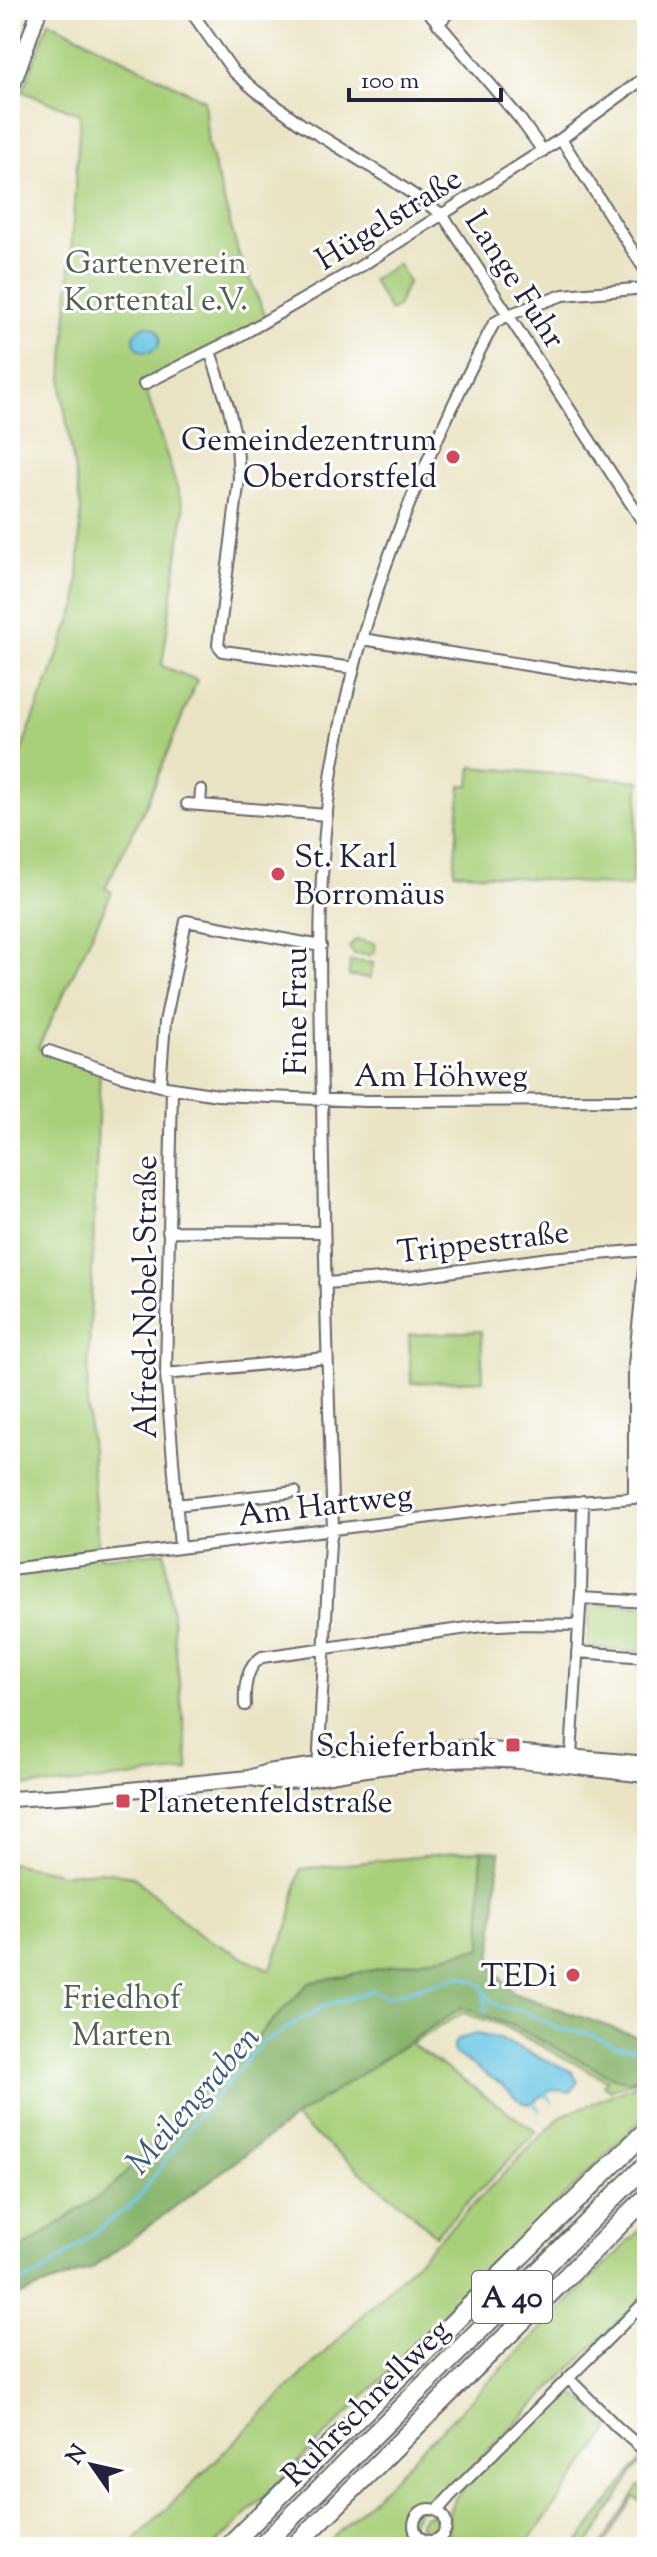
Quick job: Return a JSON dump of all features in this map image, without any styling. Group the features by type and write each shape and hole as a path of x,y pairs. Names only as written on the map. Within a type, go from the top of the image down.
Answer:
{"highway":[{"path":"228,2547 647,2130"},
{"name":"Ruhrschnellweg","path":"261,2547 647,2164"},
{"name":"Ruhrschnellweg","path":"297,2544 647,2197"}],"street":[{"path":"10,93 39,10"},
{"name":"Lange Fuhr","path":"190,10 233,71 256,91 301,124 443,215 643,513 647,528"},
{"path":"427,10 520,119 543,151"},
{"path":"438,24 451,10"},
{"name":"Hügelstraße","path":"144,384 268,321 443,215 561,139 647,76"},
{"path":"561,139 647,273"},
{"path":"508,315 563,295 647,288"},
{"name":"Fine Frau","path":"318,1772 333,1529 326,1358 322,1100 321,946 327,815 334,762 354,668 381,574 426,460 494,323 508,315"},
{"path":"210,351 237,443 239,478 218,645 223,651 354,668"},
{"path":"362,639 647,684"},
{"path":"200,805 201,790"},
{"path":"187,804 327,815"},
{"path":"160,1086 165,1022 186,921 321,946"},
{"name":"Am Höhweg","path":"49,1051 160,1086 218,1095 322,1100 647,1100"},
{"name":"Alfred-Nobel-Straße","path":"172,1089 166,1374 180,1547"},
{"path":"168,1231 324,1232"},
{"path":"634,1497 634,1365 647,1250"},
{"name":"Trippestraße","path":"325,1283 411,1277 549,1258 647,1250"},
{"path":"166,1374 326,1358"},
{"path":"176,1505 295,1492"},
{"name":"Am Hartweg","path":"10,1569 521,1506 647,1497"},
{"path":"571,1756 581,1598 583,1501"},
{"path":"581,1598 647,1602"},
{"path":"245,1705 244,1689 257,1660 482,1626 579,1625"},
{"path":"577,1652 647,1657"},
{"path":"318,1772 448,1749 489,1749 647,1764"},
{"path":"10,1799 249,1778 267,1772 352,1771 452,1760 512,1761 647,1775"},
{"path":"437,2511 647,2300"},
{"path":"568,2378 647,2453"}],"green space":[{"name":"Gartenverein Kortental e.V.","path":"49,21 204,100 208,145 239,255 268,321 144,384 184,510 162,666 197,680 147,803 105,888 112,892 38,1048 100,1069 87,1402 99,1557 165,1552 189,1771 56,1785 10,1786 10,780 77,605 81,509 62,393 80,114 23,92"},
{"path":"398,264 408,282 397,307 390,311 372,280"},
{"path":"472,767 640,781 631,887 454,872 461,785 470,785"},
{"path":"355,940 374,943 375,952 370,955 354,954 349,947"},
{"path":"350,961 373,963 371,978 349,976"},
{"path":"481,1331 483,1380 411,1383 409,1335"},
{"path":"590,1603 647,1606 647,1652 587,1648"},
{"name":"Friedhof Marten","path":"481,1850 482,1948 309,1983 111,2188 10,2257 10,1863 59,1874 101,1871 133,1876 199,1935 270,1970 289,1924 300,1869"},
{"path":"481,1850 500,1851 491,1965 513,1993 647,2040 647,2075 630,2080 614,2078 513,2026 462,2007 294,2118 91,2269 10,2299 10,2257 111,2188 309,1983 482,1948"},
{"path":"462,2007 513,2026 630,2080 647,2076 610,2090 603,2085 607,2080 501,2025 463,2013 411,2044 537,2132 435,2235 294,2118"},
{"path":"647,2080 647,2114 214,2547 128,2547 561,2116"},
{"path":"647,2223 647,2293 439,2500 421,2510 410,2527 417,2539 426,2545 448,2536 449,2513 454,2498 558,2394 573,2394 611,2429 524,2547 324,2547"},
{"path":"643,2457 587,2547 575,2547"},
{"path":"639,2486 647,2491 647,2505 634,2497 603,2547 600,2547"},
{"path":"426,2515 434,2515 440,2525 434,2535 426,2535 420,2529 420,2521"}],"water":[{"path":"147,326 156,330 160,339 156,348 147,352 138,348 134,339 138,330"},
{"path":"476,2034 497,2038 571,2071 578,2081 571,2092 551,2090 530,2104 523,2103 454,2053 458,2039"}],"waterway":[{"name":"Meilengraben","path":"10,2286 41,2274 135,2202 193,2123 261,2044 322,2007 373,1990 386,1997 462,1976 481,1984 491,2001 500,2007 524,2011 558,2029 588,2033 615,2046 647,2050"},
{"path":"484,1992 486,2012"},
{"path":"543,2091 552,2102"},
{"path":"533,2102 540,2111"}],"place":[{"name":"Gemeindezentrum Oberdorstfeld","path":"453,457"},
{"name":"St. Karl Borromäus","path":"278,874"},
{"name":"Schieferbank","path":"513,1745"},
{"name":"Planetenfeldstraße","path":"123,1801"},
{"name":"TEDi","path":"573,1975"}]}
